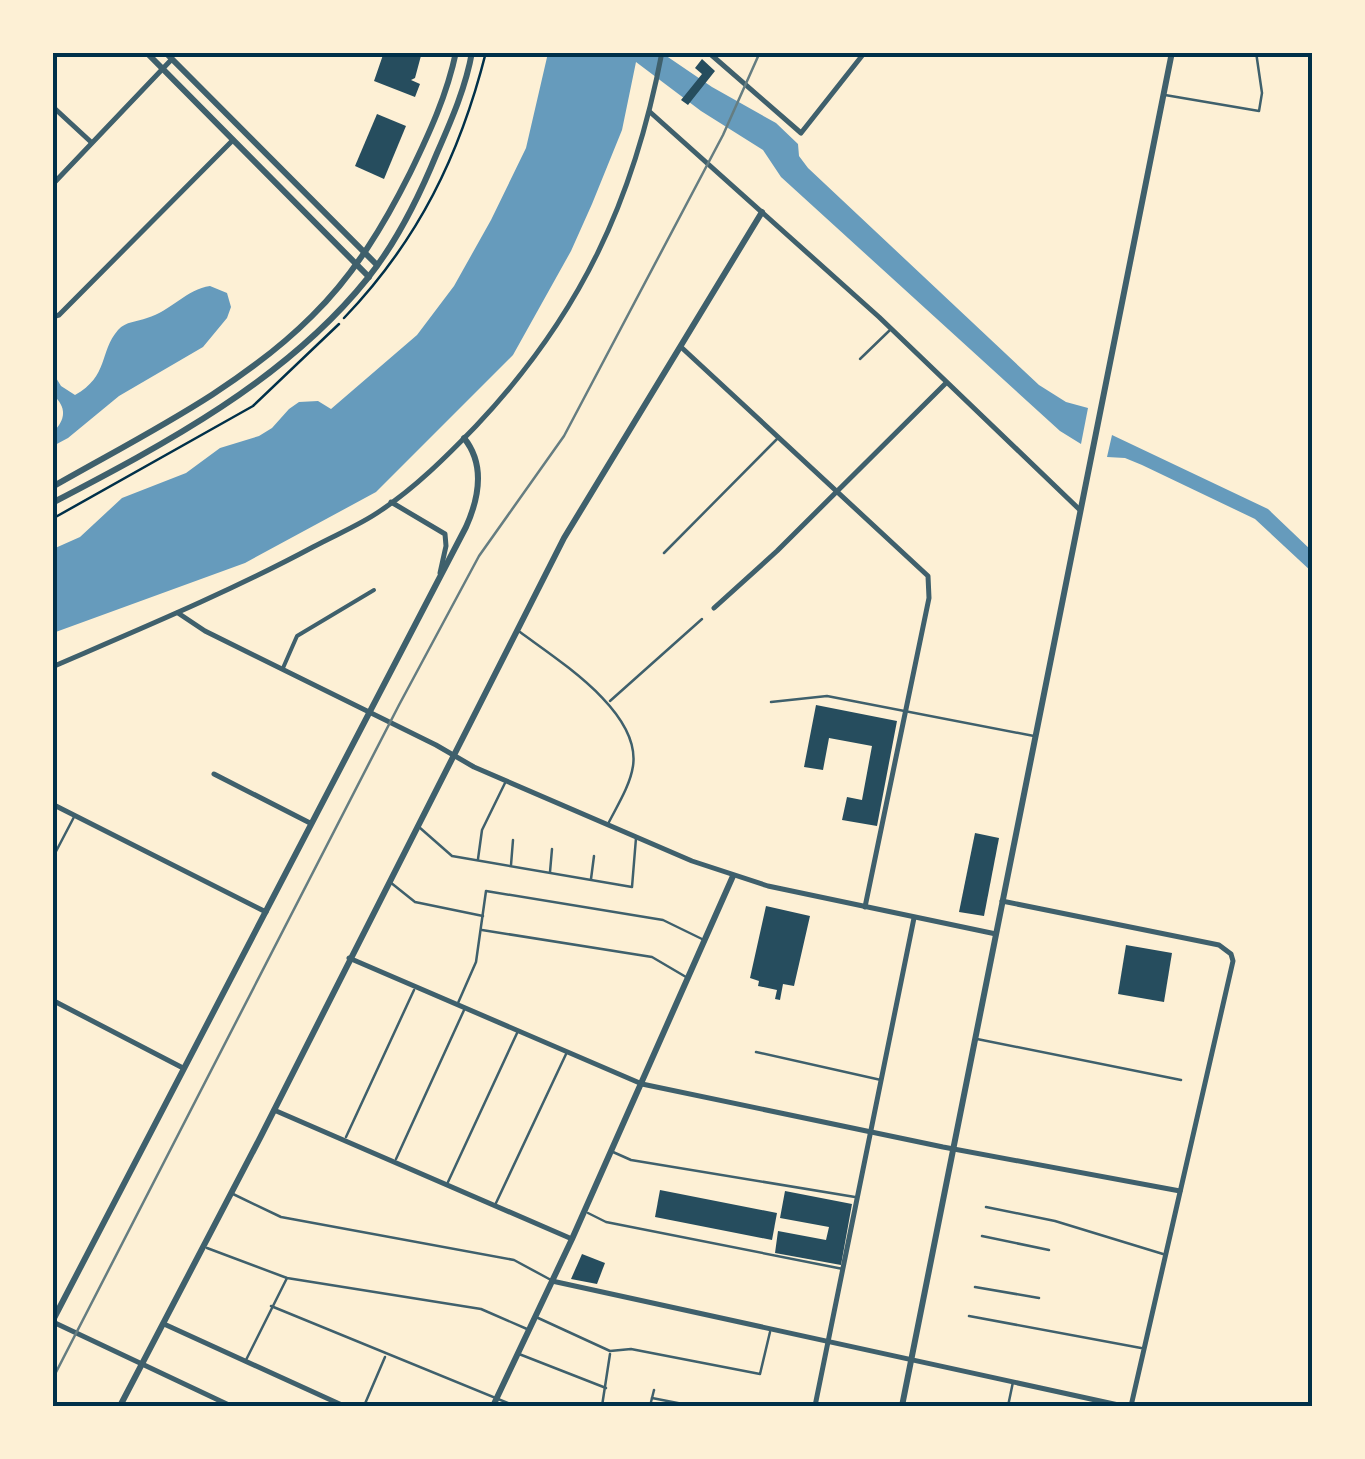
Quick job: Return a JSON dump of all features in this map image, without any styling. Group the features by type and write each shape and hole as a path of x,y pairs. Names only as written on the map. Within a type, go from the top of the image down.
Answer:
{"street":[{"path":"146,52 369,276"},
{"path":"52,667 178,613 380,511 464,438 536,358 581,288 636,164 662,52"},
{"path":"708,52 800,133 865,52"},
{"path":"717,60 720,52"},
{"path":"902,1406 1172,52"},
{"path":"52,487 220,389 274,350 312,316 364,253 414,164 436,118 456,55 472,57 429,172 394,240 369,276 324,327 232,400 121,467 52,503"},
{"path":"52,185 162,69 168,56 377,266"},
{"path":"52,106 92,142"},
{"path":"650,112 891,329 1082,512"},
{"path":"52,318 234,140"},
{"path":"414,164 429,172"},
{"path":"120,1406 570,527 762,212"},
{"path":"680,347 838,489 922,569 930,583 865,906"},
{"path":"714,608 946,383"},
{"path":"230,1406 52,1322 466,527 477,498 475,456 464,438"},
{"path":"391,502 445,534 446,546 436,585"},
{"path":"282,668 297,636 374,590"},
{"path":"178,613 206,631 505,782 636,838 733,876 996,934"},
{"path":"214,774 310,824"},
{"path":"52,804 266,912"},
{"path":"495,1403 733,876"},
{"path":"1002,901 1219,946 1231,954 1233,961 1131,1406"},
{"path":"815,1406 914,918"},
{"path":"349,958 642,1084 872,1133 1180,1191"},
{"path":"52,1000 184,1069"},
{"path":"274,1110 572,1239"},
{"path":"552,1281 1123,1406"},
{"path":"164,1324 344,1406"}],"lane":[{"path":"1164,94 1259,111 1262,93 1256,52"},
{"path":"860,359 891,329"},
{"path":"664,552 780,436"},
{"path":"608,703 702,619"},
{"path":"518,630 608,703 633,743 631,776 607,826"},
{"path":"771,702 827,696 1036,736"},
{"path":"478,861 482,830 505,782"},
{"path":"52,859 74,817"},
{"path":"418,826 452,856 632,887 636,838"},
{"path":"512,867 513,840"},
{"path":"550,873 552,849"},
{"path":"591,880 594,856"},
{"path":"388,882 415,902 483,916"},
{"path":"458,1005 476,962 486,891 663,920 705,940"},
{"path":"480,930 652,957 688,979"},
{"path":"346,1139 416,987"},
{"path":"396,1161 465,1008"},
{"path":"447,1183 518,1031"},
{"path":"975,1038 1181,1080"},
{"path":"495,1204 567,1052"},
{"path":"756,1052 882,1080"},
{"path":"611,1151 631,1160 859,1197"},
{"path":"230,1192 281,1217 500,1256 552,1281"},
{"path":"986,1207 1055,1221 1164,1254"},
{"path":"584,1211 606,1222 844,1269"},
{"path":"982,1236 1049,1250"},
{"path":"202,1246 287,1278 481,1309 528,1330"},
{"path":"245,1362 287,1278"},
{"path":"975,1287 1039,1298"},
{"path":"272,1306 495,1403 516,1406"},
{"path":"968,1316 1143,1348"},
{"path":"534,1317 610,1351 631,1349 760,1374 771,1328"},
{"path":"602,1406 610,1351"},
{"path":"518,1353 606,1388"},
{"path":"364,1406 386,1356"},
{"path":"1008,1406 1014,1381"},
{"path":"650,1406 654,1390"},
{"path":"652,1398 693,1406"}],"water":[{"path":"548,53 662,53 776,123 798,144 799,156 808,168 1039,385 1066,402 1088,408 1081,444 1060,431 781,177 763,150 701,111 636,62 622,130 592,204 571,251 513,355 376,492 245,563 53,633 53,549 80,537 122,498 186,473 220,448 259,436 299,402 318,401 331,409 417,335 454,286 526,148"},
{"path":"210,286 227,293 231,307 227,318 203,347 119,396 53,446 53,432 63,414 53,395 53,373 61,386 75,395 99,372 112,338 121,327 156,315 194,291"},
{"path":"1112,435 1268,509 1312,551 1312,572 1255,519 1142,465 1125,458 1107,457"}],"building":[{"path":"384,52 422,52 411,80 420,84 415,97 374,81"},
{"path":"702,59 715,71 688,105 681,100 702,74 695,68"},
{"path":"377,114 406,126 384,179 355,166"},
{"path":"816,705 897,721 877,826 842,820 847,797 862,800 872,746 829,738 823,770 804,767"},
{"path":"975,833 999,838 984,916 959,912"},
{"path":"766,906 810,916 794,986 783,984 780,1000 775,999 777,990 758,986 759,981 750,978"},
{"path":"1126,945 1172,953 1164,1002 1118,994"},
{"path":"660,1190 777,1213 772,1240 655,1217"},
{"path":"785,1191 852,1204 841,1265 775,1253 778,1231 826,1240 829,1227 780,1218"},
{"path":"582,1254 605,1263 597,1284 571,1279"}],"tram line":[{"path":"52,1380 399,705 479,556 564,436 723,135 760,52"}]}
